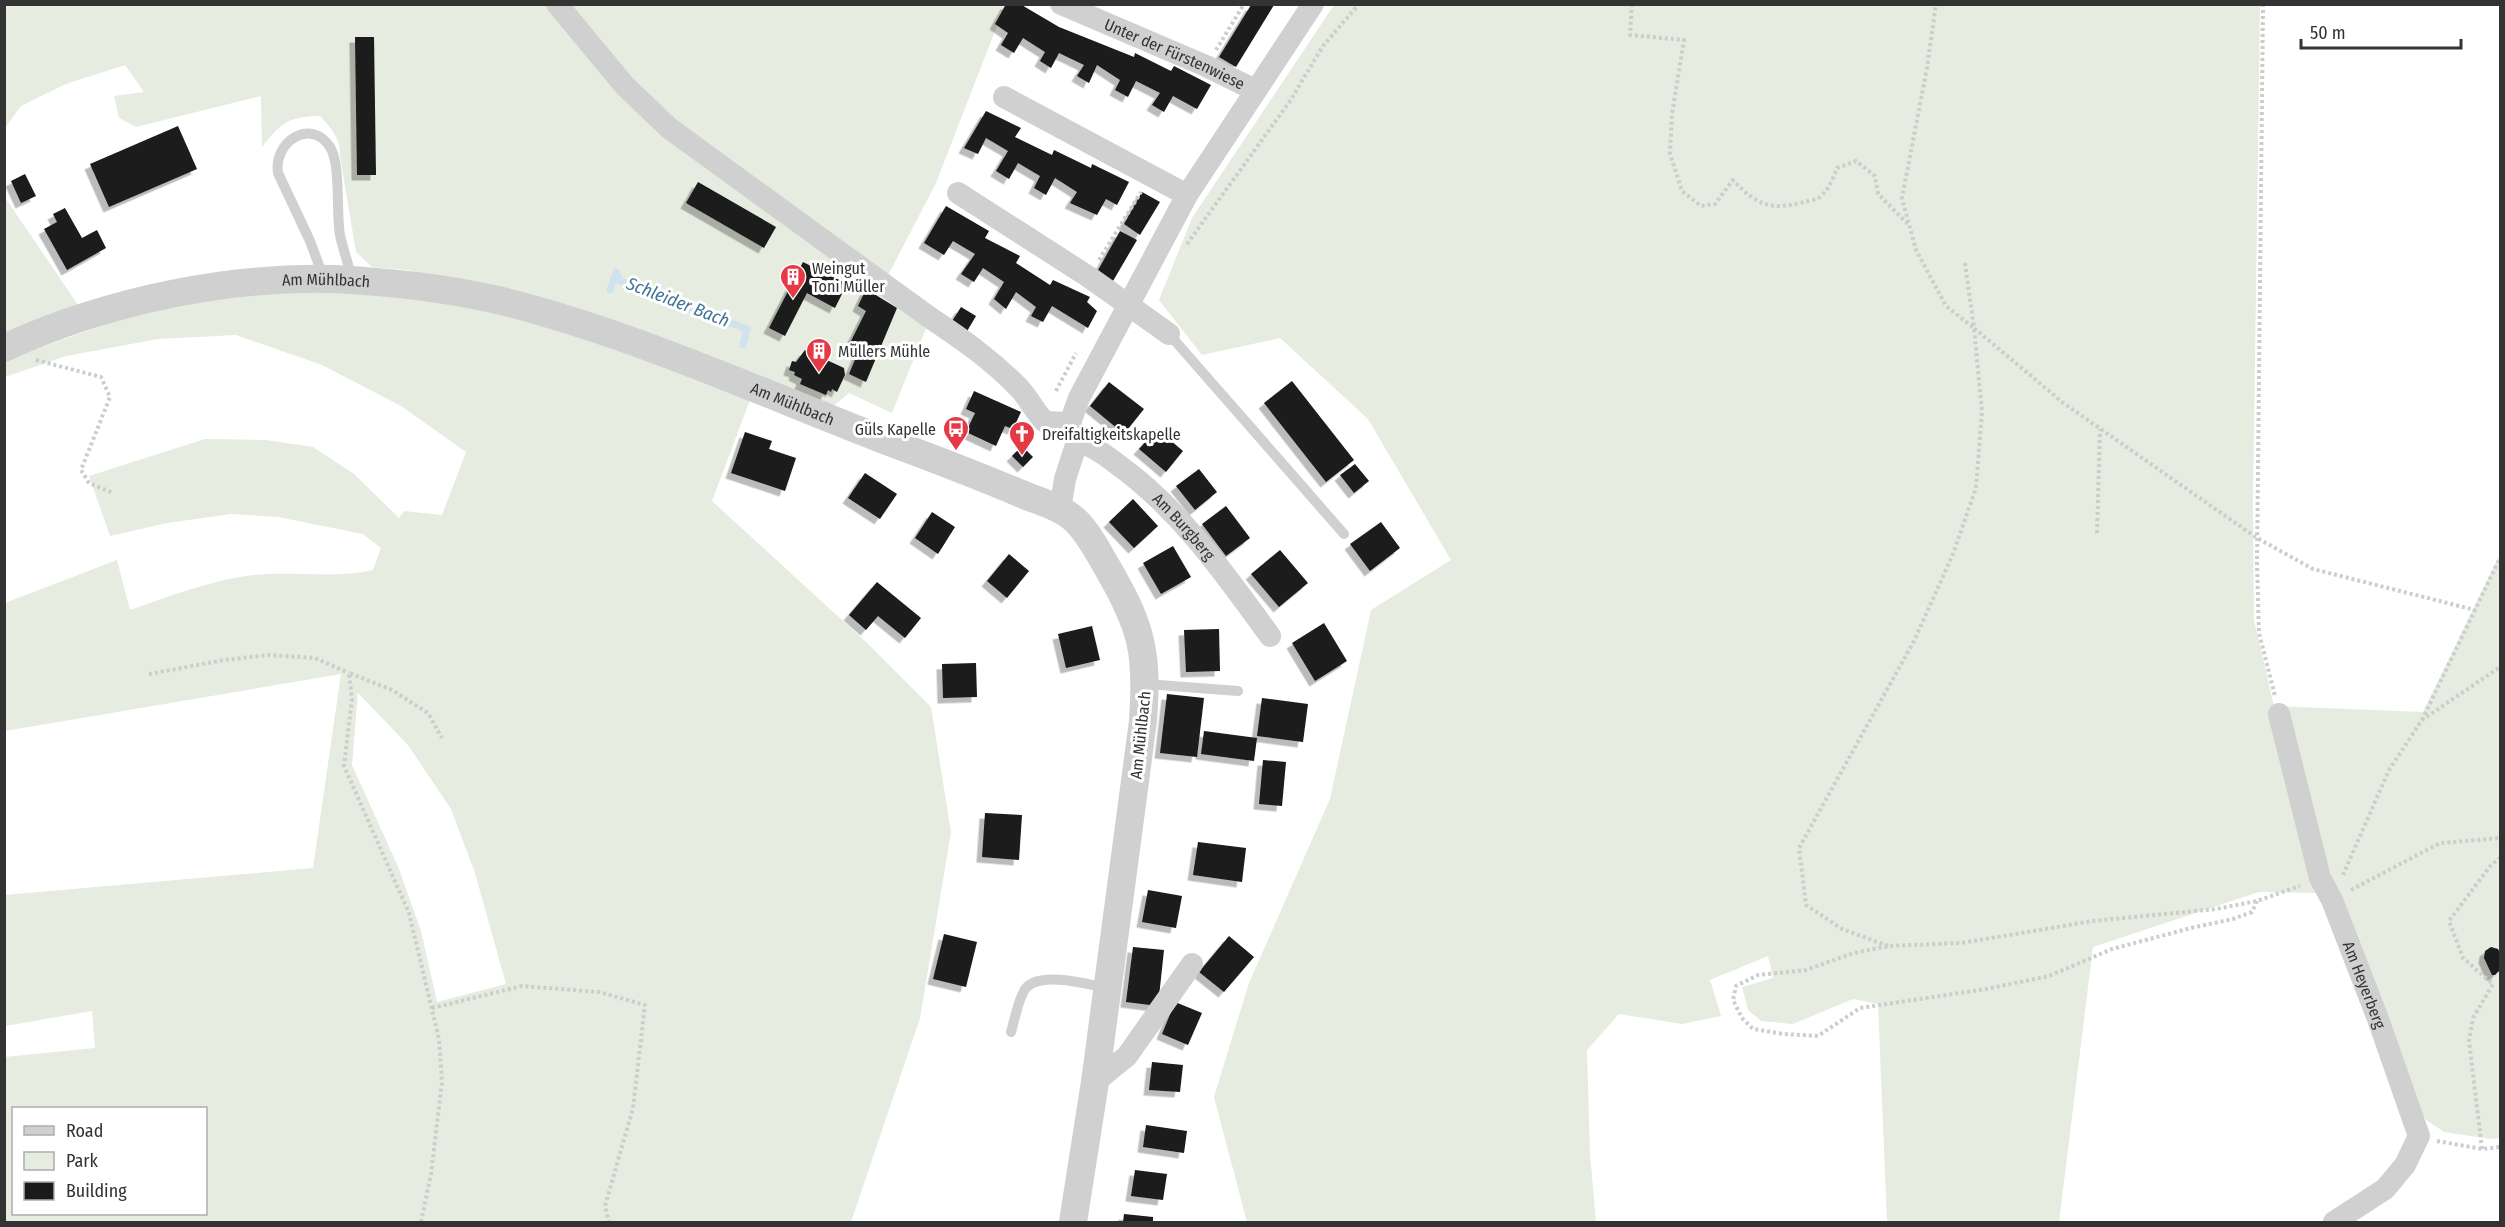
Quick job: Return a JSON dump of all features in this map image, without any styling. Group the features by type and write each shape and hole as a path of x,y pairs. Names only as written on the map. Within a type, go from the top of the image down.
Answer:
{"street":[{"name":"Am Burgberg","path":"557,4 625,86 669,128 929,317 970,344 1014,383 1045,422 1073,432 1165,504 1221,569 1270,636"},
{"name":"Unter der Fürstenwiese","path":"1061,4 1206,66 1254,90"},
{"name":"Unter der Fürstenwiese","path":"1060,510 1079,398 1187,195 1254,90 1313,4"},
{"path":"1004,97 1187,195"},
{"path":"958,193 1089,277 1169,334"},
{"name":"Am Mühlbach","path":"4,348 88,316 190,290 257,281 338,280 420,287 518,306 636,342 951,465 1060,510 1075,519 1087,533 1133,615 1143,646 1146,684 1108,988 1073,1222"},
{"name":"Am Heyerberg","path":"2279,714 2320,878 2332,900 2419,1136"},
{"path":"1095,1082 1127,1056 1192,964"},
{"path":"2334,1222 2385,1189 2405,1165 2419,1136"}],"lane":[{"path":"299,135 316,136 330,148 335,161 340,233 338,280 310,241 277,167 276,161 281,148 288,140 299,135"},
{"path":"1169,334 1344,534"},
{"path":"1146,684 1238,691"},
{"path":"1011,1032 1024,989 1031,984 1068,980 1108,988"}],"path":[{"path":"1206,66 1244,4"},
{"path":"1186,247 1290,101 1323,46 1359,4"},
{"path":"1632,4 1630,35 1684,40 1672,114 1670,154 1682,191 1701,206 1715,204 1733,180 1747,196 1771,207 1801,203 1820,198 1838,168 1857,161 1875,176 1878,194 1910,225"},
{"path":"1936,4 1902,198 1916,250 1946,306 2062,402 2257,538 2313,568 2475,610"},
{"path":"2263,4 2257,538 2259,633 2279,714"},
{"path":"1089,277 1150,176"},
{"path":"1889,946 1842,929 1806,905 1799,848 1914,641 1953,554 1976,488 1982,412 1965,263"},
{"path":"31,336 36,361 101,377 110,397 81,470 89,483 113,493"},
{"path":"2097,533 2100,428"},
{"path":"2332,900 2389,770 2422,720 2500,558"},
{"path":"149,674 224,660 269,655 315,658 392,690 428,713 442,738"},
{"path":"2422,720 2500,667"},
{"path":"349,673 352,699 344,766 409,913 439,1039 442,1082 431,1174 421,1222"},
{"path":"2332,900 2440,843 2500,838"},
{"path":"2482,1149 2469,1041 2473,1018 2493,984 2463,958 2449,921 2491,865 2500,858"},
{"path":"2257,901 2252,912 2234,919 2112,949 2049,976 1986,989 1860,1008 1818,1036 1752,1029 1742,1018 1733,1000 1736,986 1758,975 1806,970 1854,953 1889,946 1961,943 2093,921 2216,909 2257,901 2320,878"},
{"path":"432,1008 522,986 599,992 645,1005 633,1108 605,1206 609,1222"},
{"path":"2419,1136 2447,1144 2482,1149 2500,1147"}],"green space":[{"path":"5,5 1005,5 936,183 881,289 927,326 892,413 849,393 832,407 529,296 407,270 372,267 356,252 339,144 334,134 320,116 300,118 280,126 262,147 261,96 136,127 119,118 114,96 144,92 125,65 66,84 21,106 5,128"},
{"path":"1334,5 2260,5 2253,504 2254,620 2274,706 2423,712 2500,554 2500,1138 2491,1139 2444,1132 2425,1119 2326,893 2259,892 2093,947 2059,1222 1887,1222 1878,1004 1853,999 1793,1024 1761,1021 1748,1010 1742,987 1773,978 1768,956 1710,980 1721,1016 1682,1024 1619,1014 1587,1050 1590,1154 1596,1222 1247,1222 1214,1097 1249,983 1330,799 1371,610 1451,560 1368,419 1280,338 1202,355 1159,300 1192,218"},
{"path":"4,196 80,308 4,335"},
{"path":"342,289 408,295 562,328 750,400 712,501 867,643 931,707 951,832 920,1018 851,1222 5,1222 5,1057 95,1048 92,1011 5,1026 5,895 313,868 341,674 5,731 5,603 117,560 130,610 191,589 238,577 269,574 344,574 373,570 381,548 363,534 278,517 231,514 167,523 110,536 89,476 205,439 266,440 313,447 354,474 399,518 404,511 442,515 466,452 401,406 322,365 236,335 158,339 66,356 5,377 4,360 176,300","holes":["358,693 408,745 451,809 475,873 506,984 437,1002 421,931 399,869 352,765"]}],"building":[{"path":"1006,4 1020,4 1059,27 1134,57 1135,53 1171,71 1174,66 1211,85 1197,109 1173,96 1164,112 1152,105 1160,93 1136,81 1128,97 1115,90 1120,80 1097,65 1089,83 1077,76 1084,65 1059,53 1051,68 1040,61 1045,52 1023,38 1014,53 1001,45 1008,33 995,24"},
{"path":"1251,5 1274,5 1236,67 1219,57"},
{"path":"355,37 374,37 376,175 357,175"},
{"path":"986,111 1021,128 1015,137 1052,155 1054,150 1091,168 1092,164 1129,182 1117,205 1106,199 1097,215 1070,203 1077,192 1055,178 1046,195 1034,188 1040,176 1018,163 1009,179 996,171 1008,151 986,138 978,154 964,148"},
{"path":"178,126 197,169 109,207 90,164"},
{"path":"25,174 36,196 21,203 11,181"},
{"path":"698,182 776,227 764,248 686,203"},
{"path":"1142,192 1160,202 1140,235 1124,224"},
{"path":"946,206 989,231 985,238 1020,256 1016,263 1050,285 1053,280 1090,297 1087,302 1097,311 1088,328 1052,306 1043,322 1031,316 1036,307 1016,292 1006,309 994,299 1004,282 983,268 974,282 961,274 975,254 953,241 944,255 924,243"},
{"path":"65,208 82,238 97,230 106,248 67,270 44,229 57,222 53,214"},
{"path":"1120,231 1137,240 1113,281 1097,272"},
{"name":"Weingut Toni Müller","path":"803,262 847,284 835,308 807,293 785,336 769,328"},
{"path":"866,289 897,308 866,382 849,374 859,350 849,345 866,311 858,306"},
{"path":"961,307 976,316 966,333 951,323"},
{"name":"Müllers Mühle","path":"805,350 844,368 845,375 837,392 832,389 831,392 828,390 826,395 800,384 802,379 789,370 792,361 796,362"},
{"path":"1292,381 1354,460 1326,482 1264,403"},
{"path":"1109,382 1144,409 1124,434 1090,406"},
{"path":"974,391 1021,412 1013,429 1005,426 996,446 966,432 975,413 966,409"},
{"path":"1157,429 1183,451 1166,472 1139,449"},
{"path":"745,432 772,441 769,449 796,458 785,491 731,473"},
{"name":"Dreifaltigkeitskapelle","path":"1022,446 1033,457 1023,467 1012,456"},
{"path":"1355,464 1369,481 1354,493 1340,475"},
{"path":"1199,469 1217,492 1195,510 1176,486"},
{"path":"865,473 897,494 880,519 848,498"},
{"path":"1133,499 1158,526 1134,548 1109,522"},
{"path":"1226,506 1250,538 1226,556 1202,524"},
{"path":"932,512 955,527 938,554 915,538"},
{"path":"1381,522 1400,548 1370,571 1350,544"},
{"path":"1173,546 1191,577 1161,594 1143,563"},
{"path":"1280,550 1308,583 1279,607 1251,574"},
{"path":"1009,554 1029,571 1007,598 987,581"},
{"path":"877,582 921,618 905,638 878,616 866,630 849,615"},
{"path":"1324,623 1347,661 1315,681 1292,643"},
{"path":"1092,626 1100,660 1066,668 1058,634"},
{"path":"1219,629 1220,671 1186,672 1184,630"},
{"path":"976,663 977,697 943,698 942,664"},
{"path":"1167,694 1204,698 1197,757 1160,753"},
{"path":"1262,698 1308,704 1303,742 1257,736"},
{"path":"1204,731 1257,738 1254,761 1201,754"},
{"path":"1263,760 1286,762 1282,806 1259,804"},
{"path":"985,813 1022,815 1019,860 982,857"},
{"path":"1198,842 1246,848 1242,882 1193,875"},
{"path":"1148,890 1182,896 1176,928 1142,922"},
{"path":"944,934 977,942 966,987 933,979"},
{"path":"1229,936 1254,957 1224,992 1199,972"},
{"path":"1133,947 1164,950 1158,1006 1126,1002"},
{"path":"2491,947 2498,949 2500,953 2500,970 2495,975 2492,975 2484,958 2485,951"},
{"path":"1175,1002 1202,1013 1188,1045 1162,1034"},
{"path":"1152,1062 1183,1065 1180,1092 1149,1090"},
{"path":"1146,1125 1187,1131 1184,1153 1143,1147"},
{"path":"1135,1170 1167,1174 1163,1200 1131,1196"},
{"path":"1124,1214 1153,1217 1153,1222 1123,1222"}],"waterway":[{"name":"Schleider Bach","path":"610,290 616,272 620,281 747,329 743,345"}],"place":[{"name":"Weingut Toni Müller","path":"793,300"},
{"name":"Müllers Mühle","path":"819,374"},
{"name":"Güls Kapelle","path":"956,452"},
{"name":"Dreifaltigkeitskapelle","path":"1022,457"}]}
